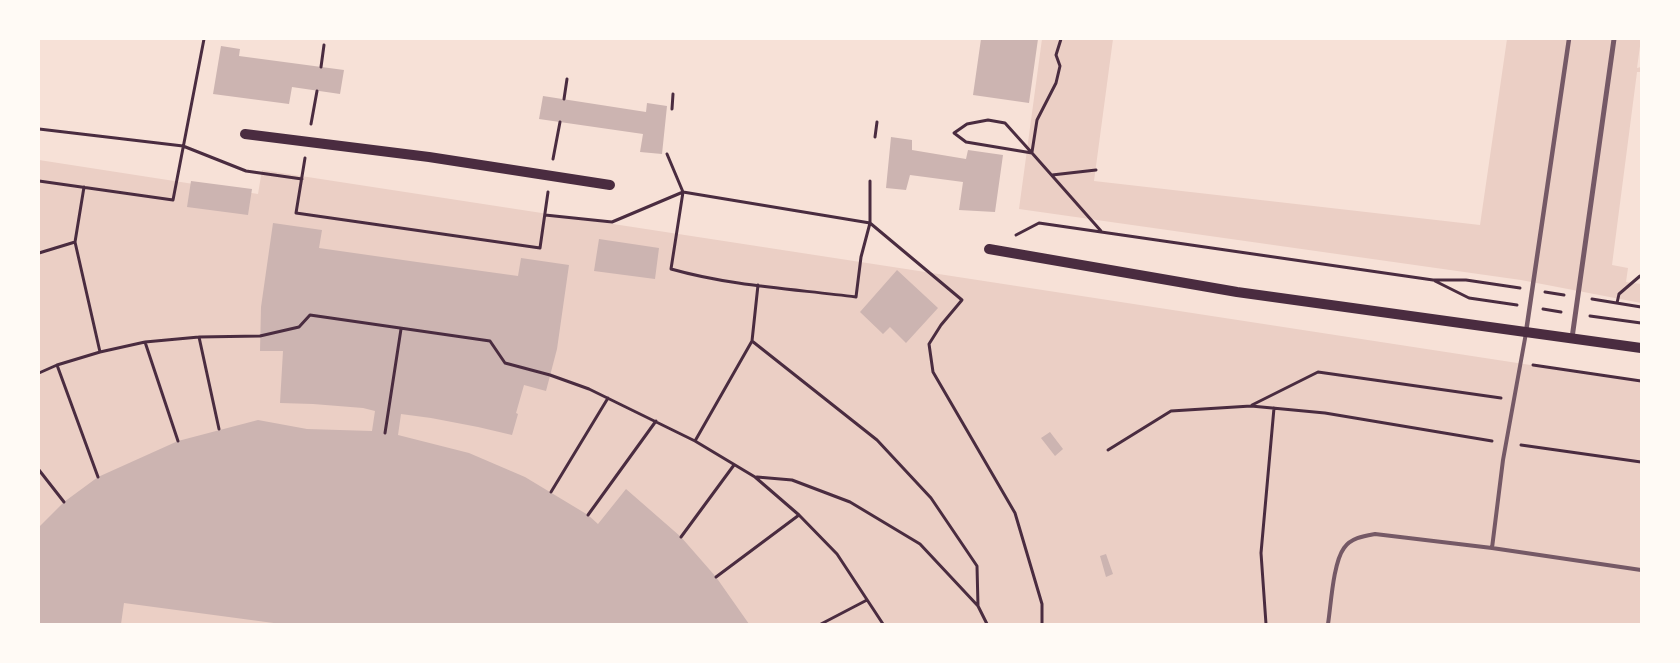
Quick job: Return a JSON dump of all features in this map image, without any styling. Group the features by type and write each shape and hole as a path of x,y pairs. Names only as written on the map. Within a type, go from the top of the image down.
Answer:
{"main road":[{"path":"245,134 610,184"},
{"path":"990,250 1237,292 1641,348"}],"street":[{"path":"1526,332 1569,39"},
{"path":"1572,338 1614,39"}],"lane":[{"path":"1492,548 1504,460 1526,332"},
{"path":"1328,624 1339,559 1344,548 1353,540 1375,534 1492,548 1641,570"}],"path":[{"path":"39,181 173,200 204,39"},
{"path":"1032,153 1037,120 1056,83 1060,66 1056,55 1061,39"},
{"path":"321,67 324,45"},
{"path":"564,99 567,79"},
{"path":"672,109 673,94"},
{"path":"1032,153 966,142 954,133 967,124 988,120 1005,123 1052,175 1101,231"},
{"path":"39,128 183,146 246,171 302,179 296,213 540,248 550,175 560,122"},
{"path":"875,137 877,122"},
{"path":"666,154 682,192 671,269 758,286 856,297 861,257 870,223 870,181"},
{"path":"1052,175 1096,170"},
{"path":"84,187 75,242 100,352"},
{"path":"545,214 612,222 682,192 870,223 962,300 941,325 929,344 933,372 1015,513 1042,604 1042,624"},
{"path":"990,250 1039,223 1433,280"},
{"path":"39,253 75,242"},
{"path":"1617,303 1619,294 1640,276"},
{"path":"695,440 752,341 758,286"},
{"path":"39,373 57,365 100,352 144,342 199,337 260,336 299,327 310,315 490,341 505,363 589,388 695,440 755,477 800,515 837,554 882,624"},
{"path":"385,433 400,329"},
{"path":"199,337 218,429"},
{"path":"752,341 877,440 931,498 976,566 978,606"},
{"path":"144,342 178,441"},
{"path":"1521,364 1641,381"},
{"path":"57,365 98,477"},
{"path":"1251,406 1318,372 1514,400"},
{"path":"551,492 608,398"},
{"path":"1108,450 1171,411 1251,406 1325,413 1486,440"},
{"path":"1266,624 1261,553 1274,408"},
{"path":"588,515 656,421"},
{"path":"1534,447 1641,462"},
{"path":"681,537 734,465"},
{"path":"39,470 64,502"},
{"path":"755,477 792,480 850,502 920,544 978,606 988,624"},
{"path":"716,577 800,515"},
{"path":"822,624 867,600"}],"shaded area":[{"path":"1042,39 1113,39 1094,181 1480,225 1507,39 1641,39 1637,68 1641,67 1641,72 1637,72 1612,265 1628,268 1626,282 1641,284 1641,303 1521,280 1019,209"},
{"path":"39,160 258,194 262,170 1641,382 1641,624 39,624"}],"building":[{"path":"981,39 1038,39 1029,103 973,95"},
{"path":"221,46 240,49 239,56 344,70 340,94 292,87 289,104 213,94"},
{"path":"543,96 646,112 647,103 667,106 662,154 640,152 643,134 539,119"},
{"path":"891,137 912,140 912,150 966,159 968,150 1003,155 995,212 959,210 963,182 910,175 906,190 886,188"},
{"path":"191,181 252,189 248,215 187,207"},
{"path":"273,223 322,230 319,248 417,262 518,276 521,258 569,265 557,349 546,391 524,385 512,435 431,418 401,414 398,435 469,453 525,477 588,515 598,524 626,489 681,537 716,577 749,624 281,624 124,603 121,624 39,624 39,527 64,502 98,477 178,441 258,420 307,429 372,431 375,411 363,408 280,403 283,351 260,351 261,307"},
{"path":"599,239 659,248 655,279 594,271"},
{"path":"897,270 938,308 906,343 890,327 883,334 860,312"},
{"path":"1050,432 1063,449 1055,456 1041,438"},
{"path":"1106,554 1113,574 1106,577 1100,556"}]}
